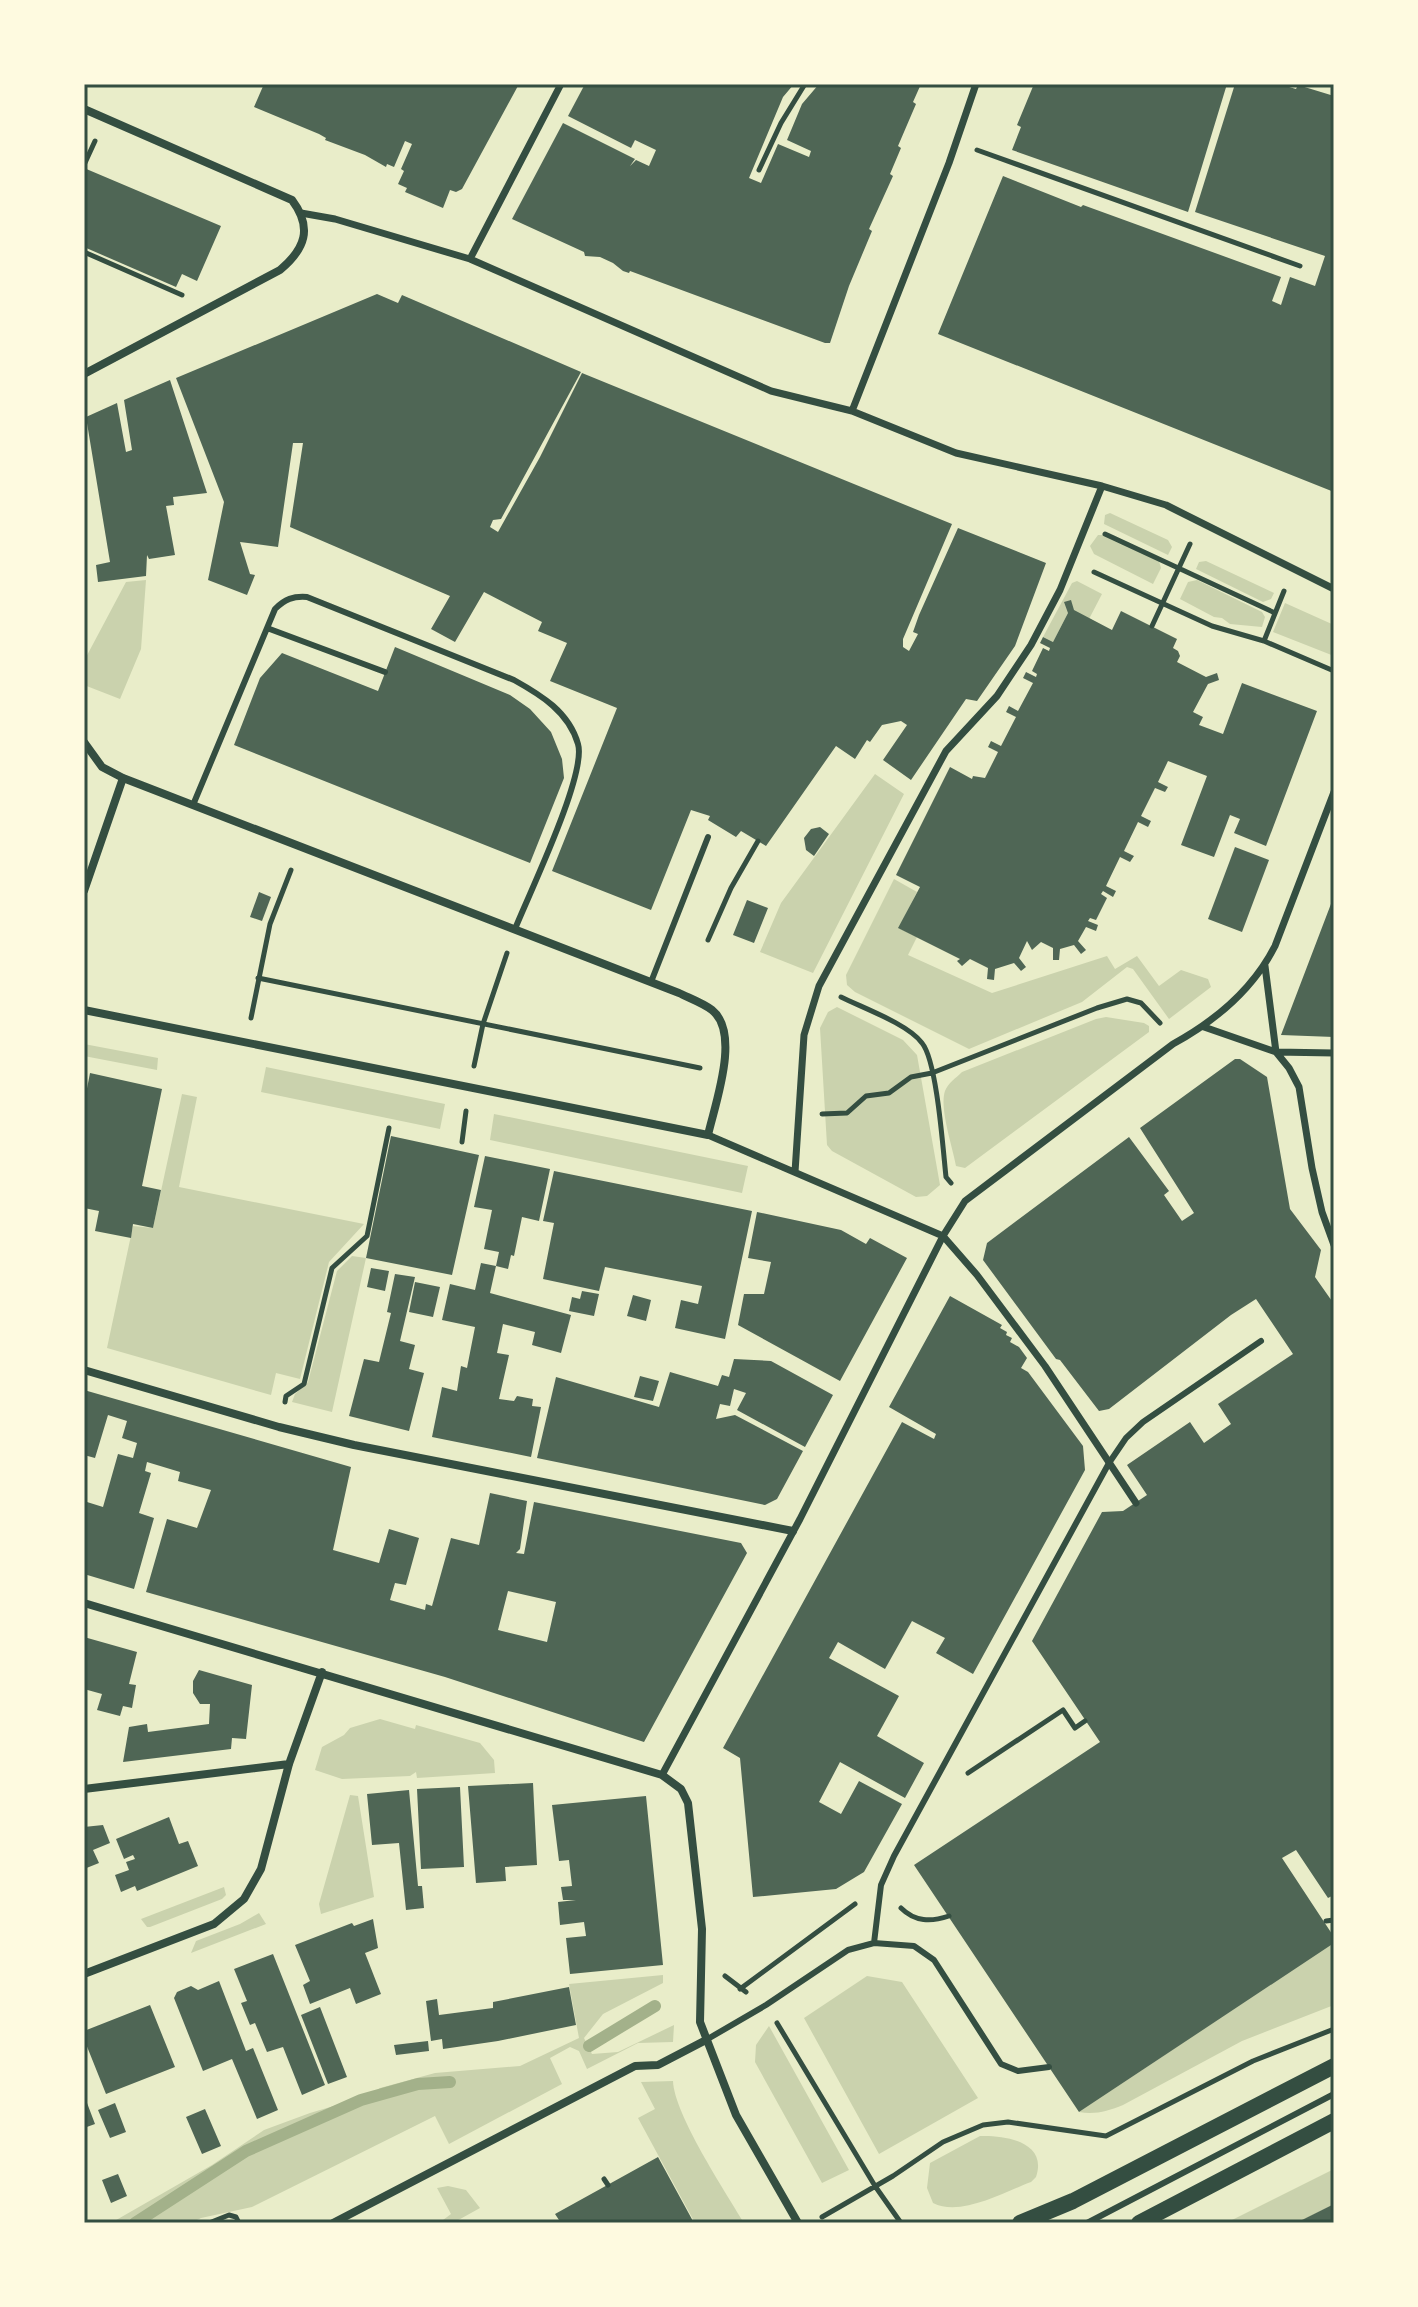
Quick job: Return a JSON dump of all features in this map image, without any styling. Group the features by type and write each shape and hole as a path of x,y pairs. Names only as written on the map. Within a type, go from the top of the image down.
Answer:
{"main road":[{"path":"1020,2223 1073,2201 1334,2066"},
{"path":"1139,2223 1334,2121"}],"street":[{"path":"470,259 561,84"},
{"path":"852,411 976,84"},
{"path":"84,109 292,200 301,213 305,227 302,243 294,258 280,270 84,374"},
{"path":"301,213 335,219 470,259 771,391 852,411 956,453 1102,486 1166,505 1334,589"},
{"path":"795,1172 804,1035 819,986 946,751 982,714 1015,671 1060,590 1102,486"},
{"path":"84,742 102,767 123,778 651,982 713,1010 725,1027 726,1047 708,1135"},
{"path":"84,891 123,778"},
{"path":"662,1775 793,1531 943,1236 965,1201 1173,1044 1204,1027 1253,981 1275,946 1334,792"},
{"path":"1265,966 1276,1052 1299,1087 1312,1168 1322,1212 1334,1245"},
{"path":"84,1010 708,1135 943,1236 977,1275 1045,1366 1136,1503"},
{"path":"1204,1027 1276,1052 1334,1053"},
{"path":"84,1370 279,1427 415,1458 793,1531"},
{"path":"84,1603 662,1775 681,1789 688,1803 702,1929 700,2022 736,2115 798,2223"},
{"path":"84,1974 214,1924 244,1899 261,1869 289,1764 322,1672"},
{"path":"84,1789 289,1764"},
{"path":"333,2223 635,2066 658,2065 706,2040"}],"lane":[{"path":"193,805 275,609 294,596 307,597 514,680 537,692 557,708 571,727 579,746 577,777 515,929"},
{"path":"267,628 385,672"},
{"path":"651,982 708,837"},
{"path":"874,1943 881,1885 920,1805 1109,1463 1126,1438 1143,1422 1261,1341"},
{"path":"706,2040 766,2005 848,1950 874,1943 914,1946 934,1960 1001,2064 1018,2071 1049,2067"},
{"path":"1087,2223 1334,2094"}],"path":[{"path":"759,170 781,123 805,84"},
{"path":"956,143 1300,266"},
{"path":"84,252 209,306"},
{"path":"1086,525 1275,613"},
{"path":"1152,626 1185,553"},
{"path":"1072,561 1212,626 1264,641 1334,671"},
{"path":"1264,641 1280,600"},
{"path":"708,940 731,888 758,841"},
{"path":"246,1043 270,924 300,846"},
{"path":"470,1087 483,1024 515,929"},
{"path":"258,978 722,1072"},
{"path":"819,986 913,1034 925,1045 932,1073 946,1177 965,1201"},
{"path":"798,1120 828,1113 847,1113 866,1096 889,1093 911,1077 932,1073 1127,999 1141,1003 1160,1023 1173,1044"},
{"path":"279,1427 286,1396 304,1384 332,1268 367,1236 389,1128"},
{"path":"920,1805 1063,1710 1075,1728 1085,1721"},
{"path":"740,1989 881,1885 905,1913 918,1919 934,1921 949,1916"},
{"path":"1326,1921 1334,1920"},
{"path":"702,1929 718,1967 740,1989 766,2005 875,2186 901,2223"},
{"path":"811,2223 943,2142 983,2125 1008,2122 1106,2136 1131,2126 1253,2061 1334,2029"},
{"path":"209,2223 229,2215 236,2217 239,2223"}],"green space":[{"path":"1110,513 1168,540 1172,547 1168,555 1104,524 1105,515"},
{"path":"1098,535 1105,535 1159,561 1161,568 1153,584 1094,554 1090,546"},
{"path":"1206,561 1274,593 1271,599 1263,602 1196,569 1199,562"},
{"path":"146,580 141,649 120,699 84,685 84,661 126,582"},
{"path":"1197,580 1262,612 1265,617 1262,627 1230,624 1180,599 1188,582"},
{"path":"1077,581 1102,594 1089,619 1068,613 1053,642 1043,637 1072,583"},
{"path":"1285,603 1334,625 1334,656 1273,632"},
{"path":"875,774 904,794 813,973 760,952 781,903"},
{"path":"894,879 917,892 899,928 917,937 908,955 992,993 1107,956 1115,969 1137,956 1159,986 1181,970 1208,979 1211,987 1169,1019 1133,969 1127,967 1082,1002 969,1049 855,992 847,985 846,975"},
{"path":"837,1007 903,1040 917,1055 940,1185 927,1196 916,1197 832,1151 827,1145 820,1028 828,1012"},
{"path":"1106,1017 1144,1023 1149,1026 1149,1032 965,1168 956,1166 944,1107 945,1091 952,1081 962,1072"},
{"path":"84,1044 158,1058 157,1070 84,1056"},
{"path":"266,1067 445,1104 440,1129 261,1092"},
{"path":"182,1094 197,1097 179,1187 364,1224 329,1262 300,1379 276,1373 271,1395 107,1348 133,1226 153,1228"},
{"path":"494,1114 748,1166 742,1193 490,1140"},
{"path":"352,1256 366,1258 332,1412 292,1402 295,1394 308,1382 337,1271"},
{"path":"380,1719 415,1729 416,1725 480,1743 494,1760 495,1773 417,1778 416,1772 410,1776 342,1779 315,1770 322,1747 344,1735 350,1728"},
{"path":"350,1795 358,1796 374,1897 321,1914 319,1904"},
{"path":"224,1887 226,1895 222,1899 150,1927 141,1919"},
{"path":"259,1913 266,1924 191,1953 196,1941"},
{"path":"1334,1942 1334,2005 1242,2041 1123,2105 1101,2112 1079,2112"},
{"path":"663,1975 663,1983 603,2014 584,2038 592,2054 618,2052 674,2025 673,2042 638,2043 587,2069 579,2051 570,2047 550,2058 562,2084 449,2144 435,2116 252,2207 191,2223 111,2223 212,2165 264,2130 371,2095 380,2088 435,2073 520,2066 579,2038 569,1984"},
{"path":"867,1976 902,1982 978,2098 879,2154 804,2018"},
{"path":"769,2026 849,2170 822,2183 755,2062 756,2045"},
{"path":"673,2081 691,2132 744,2223 695,2223 638,2118 655,2109 641,2082"},
{"path":"980,2136 1012,2139 1030,2148 1038,2165 1036,2177 996,2197 969,2205 944,2207 933,2203 927,2188 930,2163"},
{"path":"1334,2169 1334,2204 1297,2223 1226,2223"},
{"path":"448,2186 466,2190 480,2208 453,2223 439,2223 451,2214 437,2188"}],"building":[{"path":"264,84 519,84 462,189 456,192 450,190 443,208 405,192 407,188 398,184 412,144 405,141 394,167 387,164 386,167 254,107"},
{"path":"585,84 794,84 783,97 749,178 761,183 778,144 809,157 811,151 787,140 802,104 819,84 921,84 898,146 901,148 890,174 893,176 869,229 872,231 830,343 623,271 613,263 600,257 585,256 584,252 512,219 563,123 635,159 630,166 636,160 649,166 656,150 635,140 631,148 568,116"},
{"path":"1034,84 1227,84 1188,212 1012,150 1021,127 1017,125"},
{"path":"1235,84 1279,84 1296,89 1298,85 1334,96 1334,492 938,334 1003,176 1081,207 1083,205 1281,277 1272,301 1281,305 1290,277 1315,286 1325,256 1195,212"},
{"path":"84,168 221,226 197,281 182,274 176,287 84,247"},
{"path":"377,294 398,303 402,295 581,372 501,519 493,520 490,527 498,532 582,373 952,524 903,639 903,647 909,651 918,634 913,632 919,615 958,528 1046,563 1015,646 977,701 966,699 911,780 883,760 907,725 901,721 882,725 870,742 867,740 855,759 836,746 766,846 741,831 736,837 708,820 710,816 691,810 651,910 552,871 617,708 550,681 567,643 538,631 542,622 484,592 455,642 431,629 450,596 290,527 303,443 293,443 278,547 240,542 250,574 255,575 247,595 208,580 224,502 176,378"},
{"path":"170,380 207,493 173,497 174,505 166,506 175,555 149,559 147,555 146,576 98,582 96,565 110,562 86,417 117,403 126,452 132,450 124,400"},
{"path":"1071,600 1074,610 1112,630 1121,611 1177,639 1173,648 1180,656 1177,662 1206,677 1217,673 1219,680 1208,684 1193,712 1203,717 1199,725 1223,734 1242,683 1317,711 1266,846 1234,833 1240,819 1230,815 1214,857 1181,845 1207,776 1168,761 1158,782 1168,787 1165,792 1155,788 1141,816 1151,821 1148,827 1138,822 1124,851 1134,856 1130,862 1120,857 1106,886 1116,891 1113,897 1103,891 1101,894 1107,898 1096,920 1090,918 1088,921 1098,925 1096,931 1086,927 1078,941 1086,950 1081,954 1074,945 1060,949 1059,960 1053,960 1053,948 1041,942 1032,950 1027,941 1019,958 1026,967 1021,971 1014,963 995,969 994,980 987,979 988,968 970,959 962,966 957,961 960,959 898,928 920,887 896,875 950,767 972,779 973,776 985,778 998,752 988,747 991,741 1001,746 1016,717 1006,712 1009,706 1018,711 1033,683 1023,678 1026,672 1036,677 1037,674 1032,671 1043,648 1049,651 1050,648 1040,643 1043,637 1053,642 1068,613 1064,602"},
{"path":"395,647 510,695 530,709 551,732 562,759 564,778 530,863 234,745 260,678 282,653 378,691"},
{"path":"820,827 829,834 814,856 806,850 804,838 811,829"},
{"path":"1235,847 1269,860 1242,932 1208,919"},
{"path":"259,892 271,897 262,921 250,917"},
{"path":"1334,896 1334,1037 1281,1035"},
{"path":"747,900 768,908 754,943 733,935"},
{"path":"1235,1059 1240,1059 1267,1077 1290,1209 1321,1250 1315,1277 1334,1304 1334,1895 1328,1898 1296,1850 1282,1858 1334,1937 1334,1943 1079,2112 914,1865 1100,1742 1032,1641 1102,1512 1123,1511 1147,1495 1127,1465 1190,1422 1204,1443 1231,1424 1218,1404 1293,1354 1256,1299 1109,1409 1099,1411 1060,1360 1056,1359 983,1260 987,1243 1129,1137 1169,1191 1164,1195 1182,1221 1194,1213 1140,1128"},
{"path":"90,1073 162,1089 142,1186 161,1190 153,1228 133,1224 131,1238 95,1231 99,1211 84,1208 84,1104"},
{"path":"391,1136 479,1155 452,1275 366,1258"},
{"path":"485,1156 550,1169 539,1221 522,1217 514,1256 511,1255 508,1269 496,1266 499,1252 484,1249 492,1210 474,1207"},
{"path":"554,1171 752,1211 725,1339 675,1328 681,1300 698,1304 702,1286 605,1267 599,1291 543,1279 554,1223 543,1221"},
{"path":"757,1212 841,1230 866,1244 870,1238 907,1258 840,1381 738,1325 744,1294 764,1294 771,1262 748,1258"},
{"path":"481,1263 496,1266 490,1293 571,1315 561,1353 532,1345 535,1332 503,1324 497,1353 509,1355 499,1399 514,1401 517,1396 533,1399 532,1406 541,1407 531,1457 432,1437 442,1387 457,1391 461,1366 467,1368 475,1327 442,1320 450,1284 475,1290"},
{"path":"371,1268 389,1271 385,1291 367,1287"},
{"path":"395,1274 415,1277 400,1341 415,1345 409,1369 424,1373 409,1431 349,1416 364,1359 379,1362 391,1313 387,1312"},
{"path":"415,1282 440,1287 433,1317 409,1312"},
{"path":"582,1291 599,1294 594,1316 569,1311 572,1297 580,1299"},
{"path":"633,1295 651,1300 646,1321 627,1316"},
{"path":"950,1296 1002,1325 1000,1328 1012,1338 1010,1342 1019,1347 1027,1358 1021,1368 1028,1372 1083,1446 1085,1470 973,1674 936,1653 945,1638 912,1621 885,1669 838,1642 829,1658 899,1696 877,1736 924,1763 905,1798 840,1762 819,1802 841,1814 859,1781 902,1804 864,1872 836,1889 753,1897 740,1758 723,1748 902,1422 934,1439 936,1434 889,1407"},
{"path":"734,1359 771,1361 833,1395 805,1447 737,1410 746,1393 734,1389 730,1406 720,1404 716,1419 735,1415 803,1451 777,1499 765,1505 537,1458 556,1377 659,1407 670,1372 718,1386 722,1375 729,1377"},
{"path":"640,1376 659,1381 653,1401 634,1397"},
{"path":"84,1390 351,1467 333,1550 379,1563 389,1529 419,1538 406,1585 395,1583 390,1600 425,1610 426,1604 432,1606 451,1538 479,1545 490,1493 527,1501 520,1549 516,1553 524,1554 534,1502 741,1543 747,1553 644,1742 445,1677 146,1592 167,1519 197,1528 211,1490 178,1481 180,1472 147,1462 145,1471 151,1473 139,1513 154,1518 134,1589 84,1574 84,1515 87,1502 103,1507 118,1454 133,1458 137,1443 122,1438 127,1421 108,1415 95,1458 84,1455","holes":["508,1591 556,1602 547,1642 498,1630"]},
{"path":"84,1637 137,1652 129,1684 136,1685 132,1708 123,1706 120,1716 97,1710 102,1694 84,1689"},
{"path":"199,1670 252,1685 246,1739 232,1738 231,1749 123,1762 129,1727 147,1724 148,1732 209,1724 210,1704 200,1704 193,1693 193,1681"},
{"path":"533,1783 537,1865 505,1867 506,1881 476,1883 468,1786"},
{"path":"460,1787 464,1867 421,1869 417,1789"},
{"path":"409,1790 418,1886 422,1886 424,1908 406,1910 399,1843 372,1845 367,1794"},
{"path":"646,1796 663,1965 570,1974 566,1938 586,1936 584,1922 560,1925 558,1902 576,1900 563,1900 561,1887 572,1886 569,1860 559,1861 552,1805"},
{"path":"169,1817 179,1844 188,1841 198,1866 137,1891 135,1886 121,1892 115,1875 129,1870 126,1862 135,1859 133,1855 124,1859 116,1839"},
{"path":"103,1825 110,1843 93,1850 99,1863 84,1869 84,1827"},
{"path":"373,1919 378,1948 365,1953 381,1994 356,2004 350,1988 310,2004 303,1985 310,1981 295,1945 352,1923 354,1926"},
{"path":"273,1954 325,2085 302,2095 283,2047 267,2052 255,2023 250,2025 241,2003 247,2001 234,1969"},
{"path":"219,1981 246,2051 253,2048 278,2110 257,2119 232,2059 203,2071 174,1998 177,1992 191,1986 198,1990"},
{"path":"569,1987 576,2025 443,2049 442,2039 431,2041 426,2001 437,1999 439,2015 493,2008 493,2002"},
{"path":"150,2005 175,2067 106,2094 84,2039 84,2031"},
{"path":"320,2007 347,2077 328,2084 301,2015"},
{"path":"428,2041 429,2051 396,2055 394,2045"},
{"path":"84,2095 95,2124 84,2128"},
{"path":"115,2103 126,2132 110,2138 98,2110"},
{"path":"205,2109 221,2146 202,2154 186,2117"},
{"path":"658,2157 694,2223 561,2223 555,2214"},
{"path":"118,2174 127,2196 111,2203 102,2180"},
{"path":"1334,2204 1334,2223 1296,2223"}],"waterway":[{"path":"589,2046 655,2006"},
{"path":"135,2223 246,2151 361,2100 418,2084 450,2082"}]}
